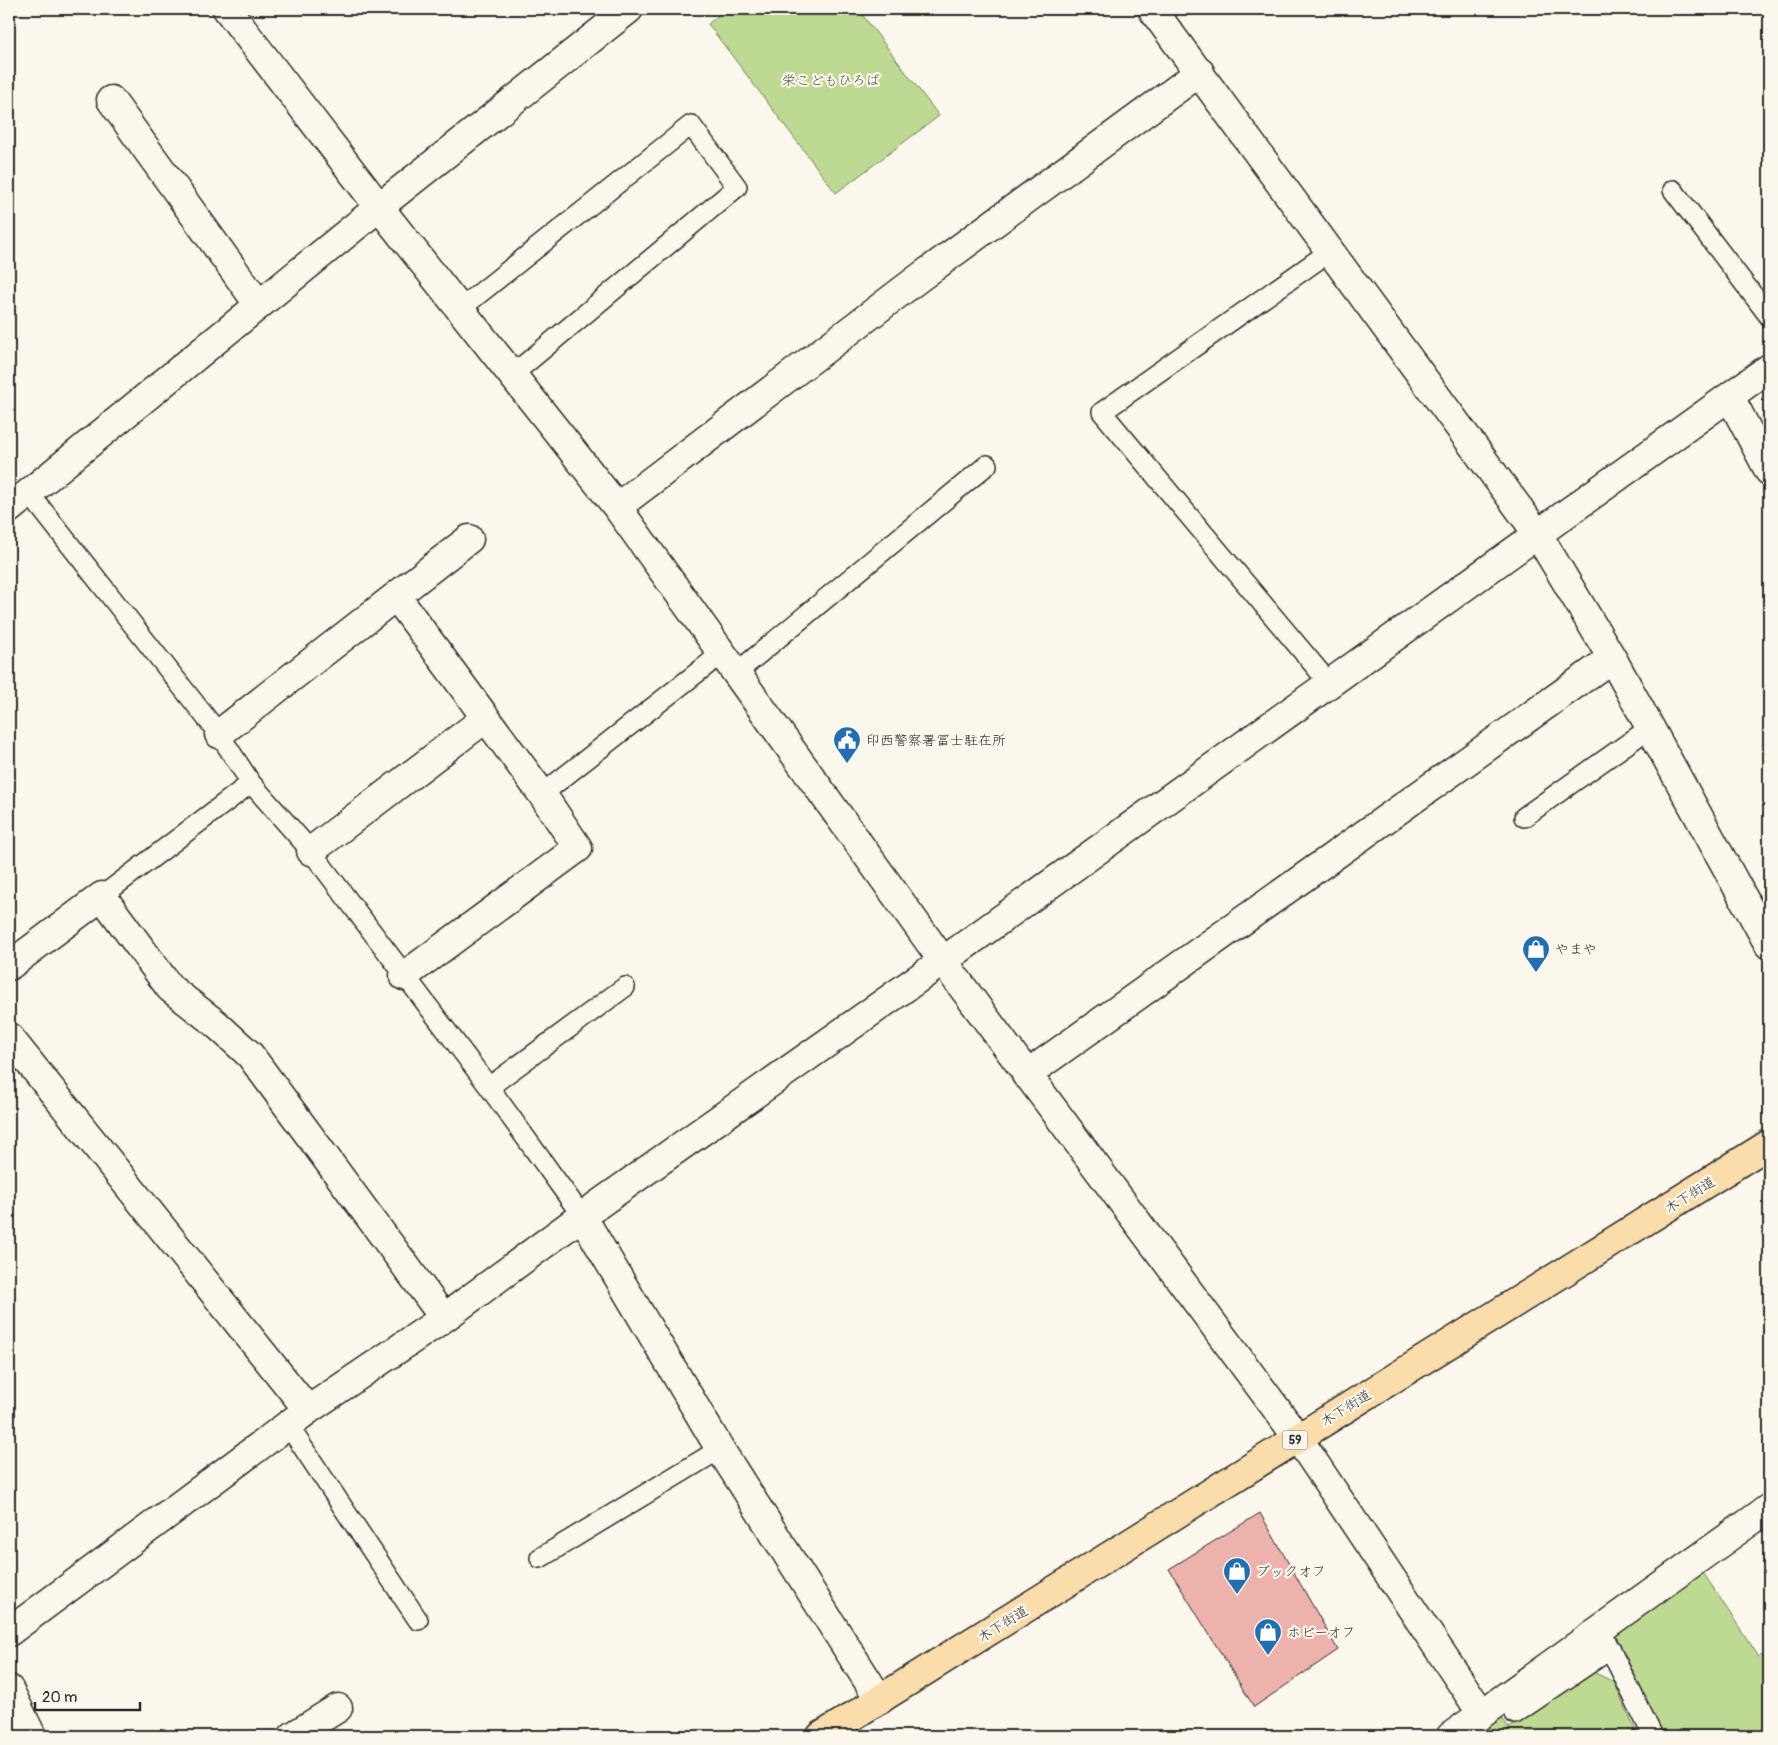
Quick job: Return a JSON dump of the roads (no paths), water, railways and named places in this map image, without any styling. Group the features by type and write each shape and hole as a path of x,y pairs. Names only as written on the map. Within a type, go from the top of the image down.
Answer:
{"main road":[{"name":"木下街道","path":"821,1736 1241,1476 1298,1438 1769,1144"}],"street":[{"path":"227,9 379,207 617,507 942,961 1298,1438 1482,1714"},
{"path":"19,501 379,207 629,9"},
{"path":"1152,9 1537,533 1651,727 1769,945"},
{"path":"617,507 919,278 1200,72"},
{"path":"111,100 259,305"},
{"path":"9,1632 298,1418 444,1318 582,1216 942,961 1769,368"},
{"path":"1730,397 1769,472"},
{"path":"218,734 469,539"},
{"path":"396,596 542,794 578,848 404,976"},
{"path":"1026,1075 1612,658"},
{"path":"311,851 486,718"},
{"path":"9,966 102,896 170,988 215,1023 250,1056 444,1318"},
{"path":"9,1036 298,1418"},
{"path":"582,1216 720,1449 880,1700"},
{"path":"1451,1736 1482,1714 1605,1639 1769,1508"},
{"path":"9,1690 32,1736"},
{"path":"293,1736 338,1708"}],"lane":[{"path":"460,309 691,125 737,187 512,375"},
{"path":"1673,190 1769,316"},
{"path":"1329,252 1102,412 1329,683"},
{"path":"542,794 728,663 987,465"},
{"path":"19,501 218,734 251,783 311,851 489,1087 582,1216"},
{"path":"1524,817 1651,727"},
{"path":"102,896 251,783"},
{"path":"489,1087 625,988"},
{"path":"298,1418 418,1620"},
{"path":"540,1558 720,1449"},
{"path":"1515,1714 1605,1639 1653,1736"}],"place":[{"name":"印西警察署冨士駐在所","path":"847,764"},
{"name":"やまや","path":"1536,973"},
{"name":"ブックオフ","path":"1237,1595"},
{"name":"ホビーオフ","path":"1268,1656"}],"park label":[{"name":"栄こどもひろば","path":"831,80"}]}
